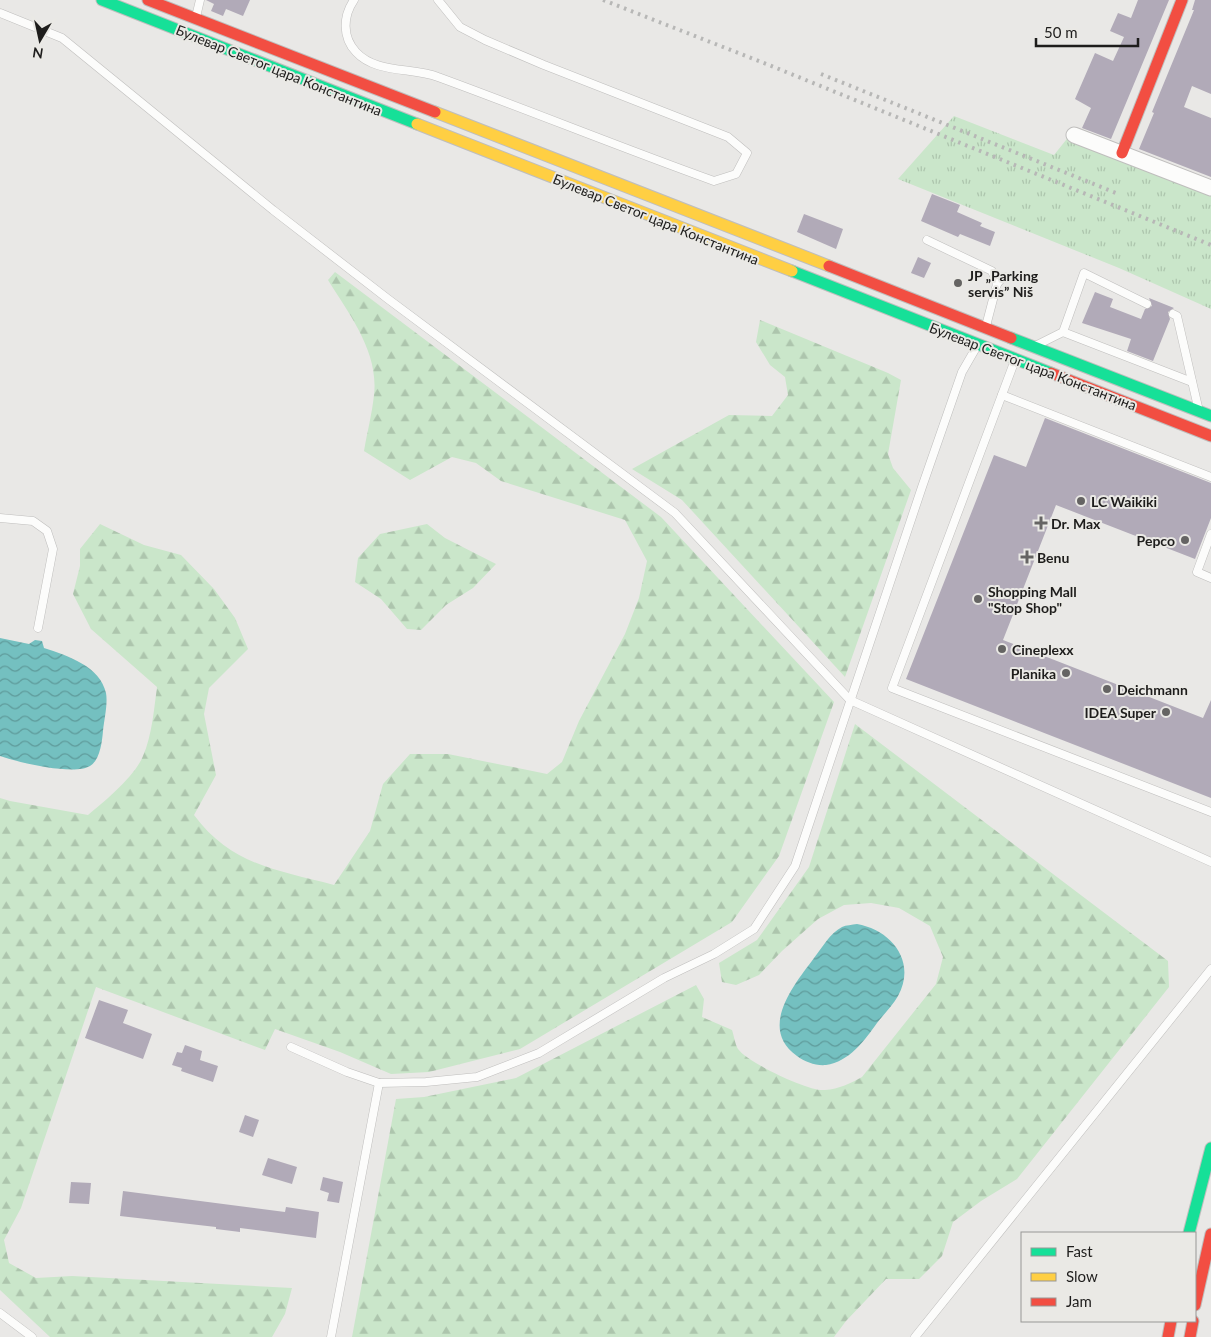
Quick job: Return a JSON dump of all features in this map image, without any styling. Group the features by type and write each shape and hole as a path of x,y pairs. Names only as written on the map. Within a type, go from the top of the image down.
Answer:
{"main road":[{"name":"Булевар Светог цара Константина","path":"102,0 1211,436"},
{"name":"Булевар Светог цара Константина","path":"148,0 1211,416"},
{"path":"1122,153 1182,0"},
{"path":"1189,1232 1211,1148"},
{"path":"1196,1301 1211,1234"},
{"path":"1168,1337 1171,1322"},
{"path":"1190,1337 1193,1322"}],"street":[{"path":"1074,135 1211,188"}],"lane":[{"path":"195,18 200,0"},
{"path":"354,0 345,24 348,40 356,53 370,62 384,67 435,76 714,182 736,174 747,152 728,138 485,40 460,27 438,0"},
{"path":"0,13 62,38 273,210 675,513 850,700 1211,862"},
{"path":"927,240 988,267 995,274 997,284"},
{"path":"1033,347 1064,332 1084,274 1147,304"},
{"path":"291,1046 347,1072 379,1084 477,1077 539,1053 664,978 714,954 754,928 795,866 959,381 967,361 974,354 985,329 997,284 1003,277 1011,277"},
{"path":"1173,314 1177,316 1199,411"},
{"path":"1064,332 1192,382"},
{"path":"1016,360 892,688 1211,812"},
{"path":"1002,395 1211,476"},
{"path":"0,518 33,521 47,531 53,549 38,628"},
{"path":"1211,534 1196,572 1211,578"},
{"path":"915,1337 1211,969"},
{"path":"331,1337 379,1084"},
{"path":"0,1313 32,1337"}],"green space":[{"path":"954,116 1054,155 1070,135 1211,190 1211,309 1119,268 898,179"},
{"path":"335,272 661,517 834,702 779,856 732,922 520,1049 429,1072 391,1074 340,1052 275,1029 265,1050 96,987 21,1208 4,1240 9,1263 36,1278 72,1276 292,1288 285,1314 272,1337 50,1337 0,1290 0,798 88,815 119,788 139,764 149,739 157,687 91,629 73,594 80,566 80,549 100,524 144,545 181,555 214,589 235,618 248,649 209,688 204,714 216,775 194,815 208,832 223,845 256,863 293,875 334,885 370,831 383,784 410,754 448,754 547,774 562,762 579,721 625,634 639,598 647,561 625,520 501,481 476,463 452,457 410,480 364,451 374,395 372,364 361,334 328,280"},
{"path":"760,320 901,380 888,454 893,468 911,490 845,677 682,500 632,469 729,415 772,416 788,395 785,377 770,365 756,342"},
{"path":"427,524 445,538 496,564 473,588 446,605 421,630 407,629 381,599 355,582 358,558 380,534"},
{"path":"855,724 1168,961 1169,987 1017,1179 981,1201 953,1222 942,1256 919,1279 886,1279 846,1321 834,1337 352,1337 396,1099 424,1097 516,1078 696,985 704,999 702,1017 732,1030 738,1049 765,1068 806,1086 825,1090 862,1077 936,984 943,957 930,926 899,908 871,903 844,905 818,919 782,951 759,975 736,985 722,982 719,963 757,940 809,867"}],"water":[{"path":"0,638 29,644 35,640 42,641 44,648 82,663 103,684 106,693 106,707 102,740 96,760 90,766 72,770 59,769 19,762 0,756"},
{"path":"857,924 869,927 890,940 902,959 903,983 894,1003 856,1049 842,1060 834,1063 818,1065 811,1063 797,1056 786,1045 780,1033 783,1007 797,981 830,937 842,927"}],"building":[{"path":"206,0 250,0 243,16 226,9 223,16 211,11 214,4"},
{"path":"1138,0 1169,0 1111,139 1082,128 1091,108 1075,99 1095,53 1113,61 1124,37 1110,31 1118,13 1131,18"},
{"path":"1195,0 1211,0 1211,94 1192,86 1184,107 1211,118 1211,177 1139,149 1154,113 1152,112 1194,10 1192,10"},
{"path":"932,194 960,205 957,212 982,223 980,226 995,232 990,246 960,234 958,237 921,221"},
{"path":"804,214 843,229 836,249 797,232"},
{"path":"918,257 931,263 924,278 911,273"},
{"path":"1095,292 1113,299 1110,307 1141,319 1145,309 1152,306 1149,298 1174,308 1168,312 1170,319 1153,361 1127,351 1131,339 1082,323"},
{"name":"Shopping Mall \"Stop Shop\"","path":"1045,418 1211,483 1211,518 1195,559 1056,505 1003,640 1203,718 1211,700 1211,798 906,679 994,455 1026,467"},
{"path":"99,1000 128,1010 123,1023 152,1034 143,1059 85,1038"},
{"path":"185,1045 202,1051 200,1060 218,1066 213,1082 181,1071 182,1068 172,1065 177,1052 182,1053"},
{"path":"245,1115 259,1120 253,1137 239,1132"},
{"path":"268,1158 297,1167 292,1184 262,1175"},
{"path":"323,1177 343,1182 339,1203 327,1201 329,1193 320,1190"},
{"path":"71,1182 91,1183 89,1204 69,1203"},
{"path":"123,1191 285,1212 286,1207 319,1212 316,1238 240,1228 240,1232 216,1229 216,1227 120,1216"}],"railway":[{"path":"603,0 769,65 1211,245"},
{"path":"821,74 1116,193"}],"traffic: fast":[{"path":"102,0 417,124"},
{"path":"792,271 1051,373"},
{"path":"1011,338 1211,416"},
{"path":"1189,1232 1211,1148"}],"traffic: slow":[{"path":"435,112 829,266"},
{"path":"417,124 792,271"}],"traffic: jam":[{"path":"148,0 435,112"},
{"path":"1122,153 1182,0"},
{"path":"829,266 1011,338"},
{"path":"1051,373 1211,436"},
{"path":"1196,1301 1211,1234"},
{"path":"1168,1337 1171,1322"},
{"path":"1190,1337 1193,1322"}],"place":[{"name":"JP „Parking servis” Niš","path":"958,283"},
{"name":"LC Waikiki","path":"1081,501"},
{"name":"Dr. Max","path":"1041,523"},
{"name":"Pepco","path":"1185,540"},
{"name":"Benu","path":"1027,557"},
{"name":"Shopping Mall \"Stop Shop\"","path":"978,599"},
{"name":"Cineplexx","path":"1002,649"},
{"name":"Planika","path":"1066,673"},
{"name":"Deichmann","path":"1107,689"},
{"name":"IDEA Super","path":"1166,712"}]}
